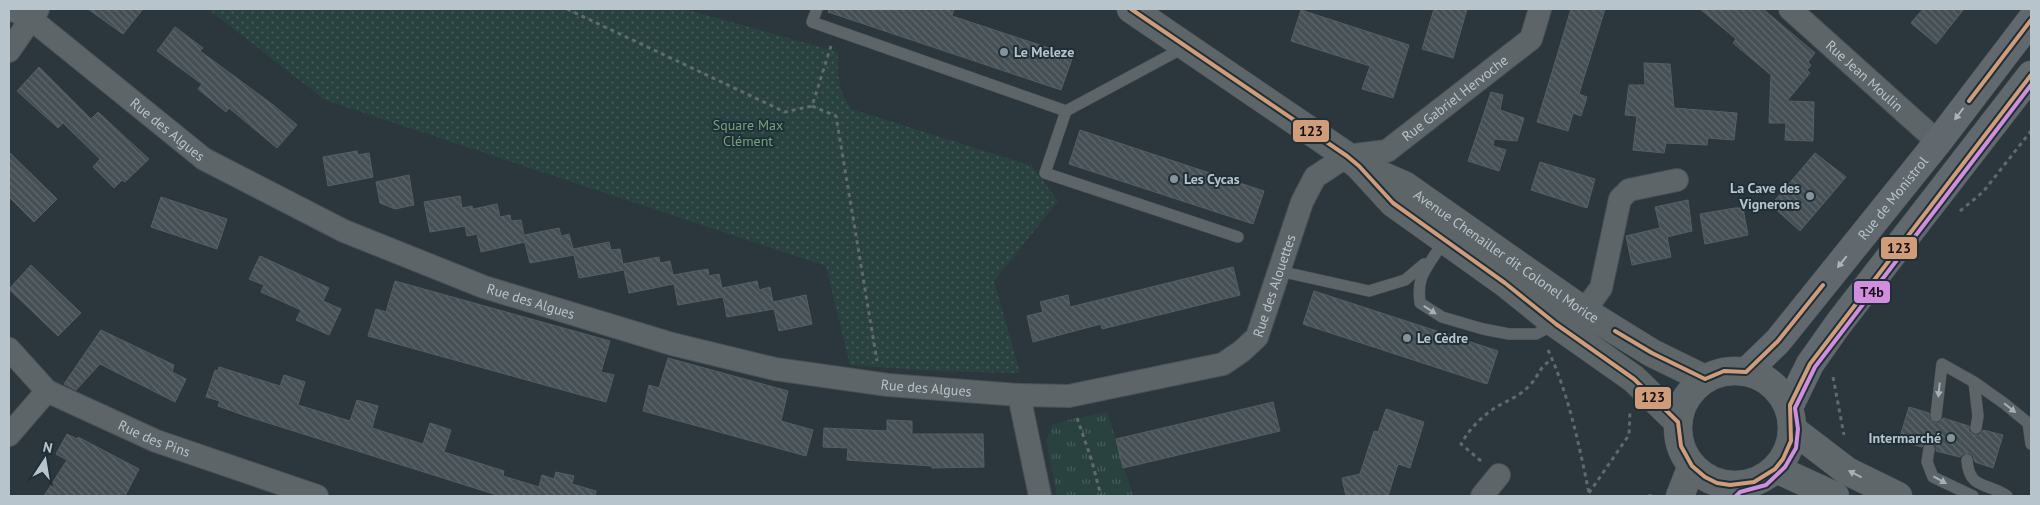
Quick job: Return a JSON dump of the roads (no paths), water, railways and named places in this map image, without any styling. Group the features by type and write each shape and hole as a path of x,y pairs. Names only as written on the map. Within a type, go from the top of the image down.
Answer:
{"main road":[{"name":"Rue de Monistrol","path":"1746,372 1778,341 1938,142 2031,20"},
{"path":"1898,496 1840,466 1791,418 1778,390 1763,378 1746,372 1724,371 1705,378 1690,392 1680,409 1678,422 1679,443 1692,468 1707,478 1727,486 1732,491 1763,480 1776,469 1790,446 1791,418 1810,364 1827,339 2031,75"},
{"path":"1680,496 1692,468"},
{"path":"1776,469 1835,496"}],"street":[{"name":"Rue des Algues","path":"11,9 34,14 204,159 344,231 484,287 672,344 775,369 888,385 1018,395"},
{"name":"Rue Gabriel Hervoche","path":"1353,161 1387,151 1531,39 1540,9"},
{"name":"Rue Jean Moulin","path":"1790,9 1815,16 1938,142"},
{"name":"Avenue Chenailler dit Colonel Morice","path":"1138,11 1353,161 1404,185 1584,311 1652,353 1705,378"},
{"path":"9,51 34,14"},
{"name":"Avenue Chenailler dit Colonel Morice","path":"1353,161 1393,203 1440,247 1505,283 1556,324 1634,379 1678,422"},
{"name":"Rue des Alouettes","path":"1018,395 1069,396 1223,364 1242,351 1256,337 1302,202 1315,177 1353,161"},
{"path":"1584,311 1602,288 1620,199 1629,190 1677,180"},
{"name":"Rue des Pins","path":"9,349 47,391 156,441 317,496"},
{"path":"9,435 47,391"},
{"path":"1018,395 1040,496"},
{"path":"1482,496 1499,475"}],"lane":[{"path":"816,9 812,22 1066,111"},
{"path":"1187,47 1066,111 1045,173 1238,236"},
{"path":"1279,270 1369,291 1405,280 1440,247"},
{"path":"1440,247 1420,277 1418,290 1420,303 1442,317 1509,334 1536,334 1556,324"},
{"path":"1936,416 1942,364 1974,382 2028,423 2031,444"},
{"path":"1974,382 1978,416 1976,428"},
{"path":"1929,449 1927,462 1933,477 1973,496"},
{"path":"1968,460 1968,472 1976,483 2000,491 2007,496"}],"place":[{"name":"Le Meleze","path":"1004,52"},
{"name":"Les Cycas","path":"1174,179"},
{"name":"La Cave des Vignerons","path":"1810,196"},
{"name":"Le Cèdre","path":"1407,338"},
{"name":"Intermarché","path":"1951,438"}],"park label":[{"name":"Square Max Clément","path":"748,134"}]}
